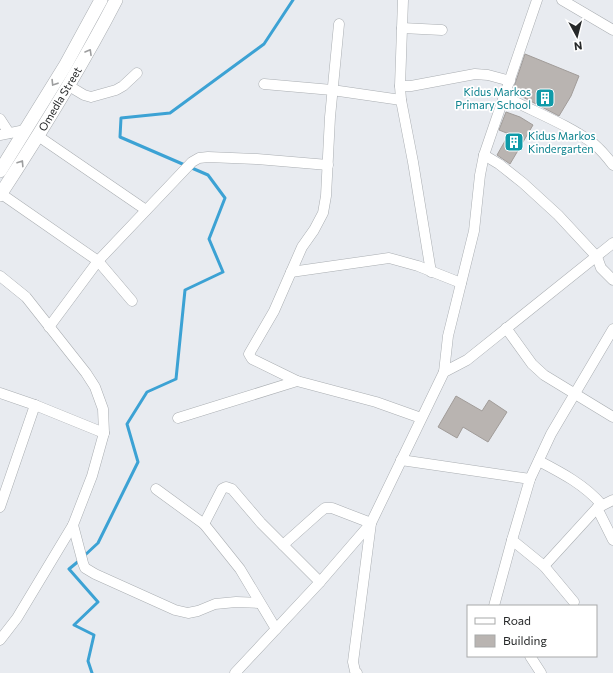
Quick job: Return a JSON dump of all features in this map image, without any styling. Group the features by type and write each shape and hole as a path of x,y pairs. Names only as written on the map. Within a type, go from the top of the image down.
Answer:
{"main road":[{"name":"Omedla Street","path":"0,172 65,66 101,0"},
{"name":"Omedla Street","path":"0,194 69,86 116,0"}],"street":[{"path":"403,0 400,86 401,100 414,162 431,272"},
{"path":"235,673 320,582 371,523 444,372 448,336 474,231 480,175 484,155 537,0"},
{"path":"562,0 613,30"},
{"path":"339,24 332,90 326,196 323,213 314,230 302,247 274,311 249,354 252,359 297,381 376,402 421,418"},
{"path":"402,28 442,30"},
{"path":"69,86 84,95 91,97 116,90 123,86 137,73"},
{"path":"400,86 411,86 475,74 488,75 510,81"},
{"path":"264,84 332,90 401,100"},
{"path":"504,96 594,144 613,165"},
{"path":"0,119 4,134 25,130"},
{"path":"38,136 146,210"},
{"path":"484,155 499,164 523,183 558,215 597,257 601,268 613,280"},
{"path":"49,327 98,261 192,162 199,158 208,157 257,159 328,165"},
{"path":"0,194 98,261 132,302"},
{"path":"444,372 466,360 613,243"},
{"path":"290,272 389,258 418,266 461,283"},
{"path":"0,276 26,297 86,373 95,387 103,409 104,433 92,476 72,525 17,618 1,637"},
{"path":"506,328 532,364 544,375 613,417"},
{"path":"494,605 530,479 551,434 613,329"},
{"path":"178,418 297,381"},
{"path":"0,394 35,405 104,433"},
{"path":"0,507 35,405"},
{"path":"401,460 530,479"},
{"path":"539,461 567,476 586,489 599,507 613,540"},
{"path":"204,524 222,489 226,487 232,489 261,523 320,582"},
{"path":"156,489 204,524 240,569 259,603 276,629"},
{"path":"544,566 599,507 613,500"},
{"path":"283,545 325,508 332,508 371,523"},
{"path":"357,673 353,662 371,523"},
{"path":"72,525 85,568 95,574 175,610 188,613 198,611 215,604 236,602 259,603"},
{"path":"512,540 544,566 574,602"},
{"path":"531,657 541,673"},
{"path":"345,673 353,662"}],"building":[{"path":"525,54 579,76 571,96 559,116 519,95 512,93"},
{"name":"Kidus Markos Kindergarten","path":"506,112 520,117 533,125 510,164 497,155 509,134 499,130"},
{"path":"456,396 482,411 489,400 507,412 488,442 463,427 457,438 438,427"}],"waterway":[{"path":"84,556 98,543 138,462 127,424 147,392 176,379 185,290 223,272 209,239 225,198 208,175 120,137 121,118 170,113 264,44 293,0"},
{"path":"80,560 69,569 98,602 74,625 94,635 88,661 92,673"}],"place":[{"name":"Kidus Markos Primary School","path":"545,98"},
{"name":"Kidus Markos Kindergarten","path":"514,142"}]}
